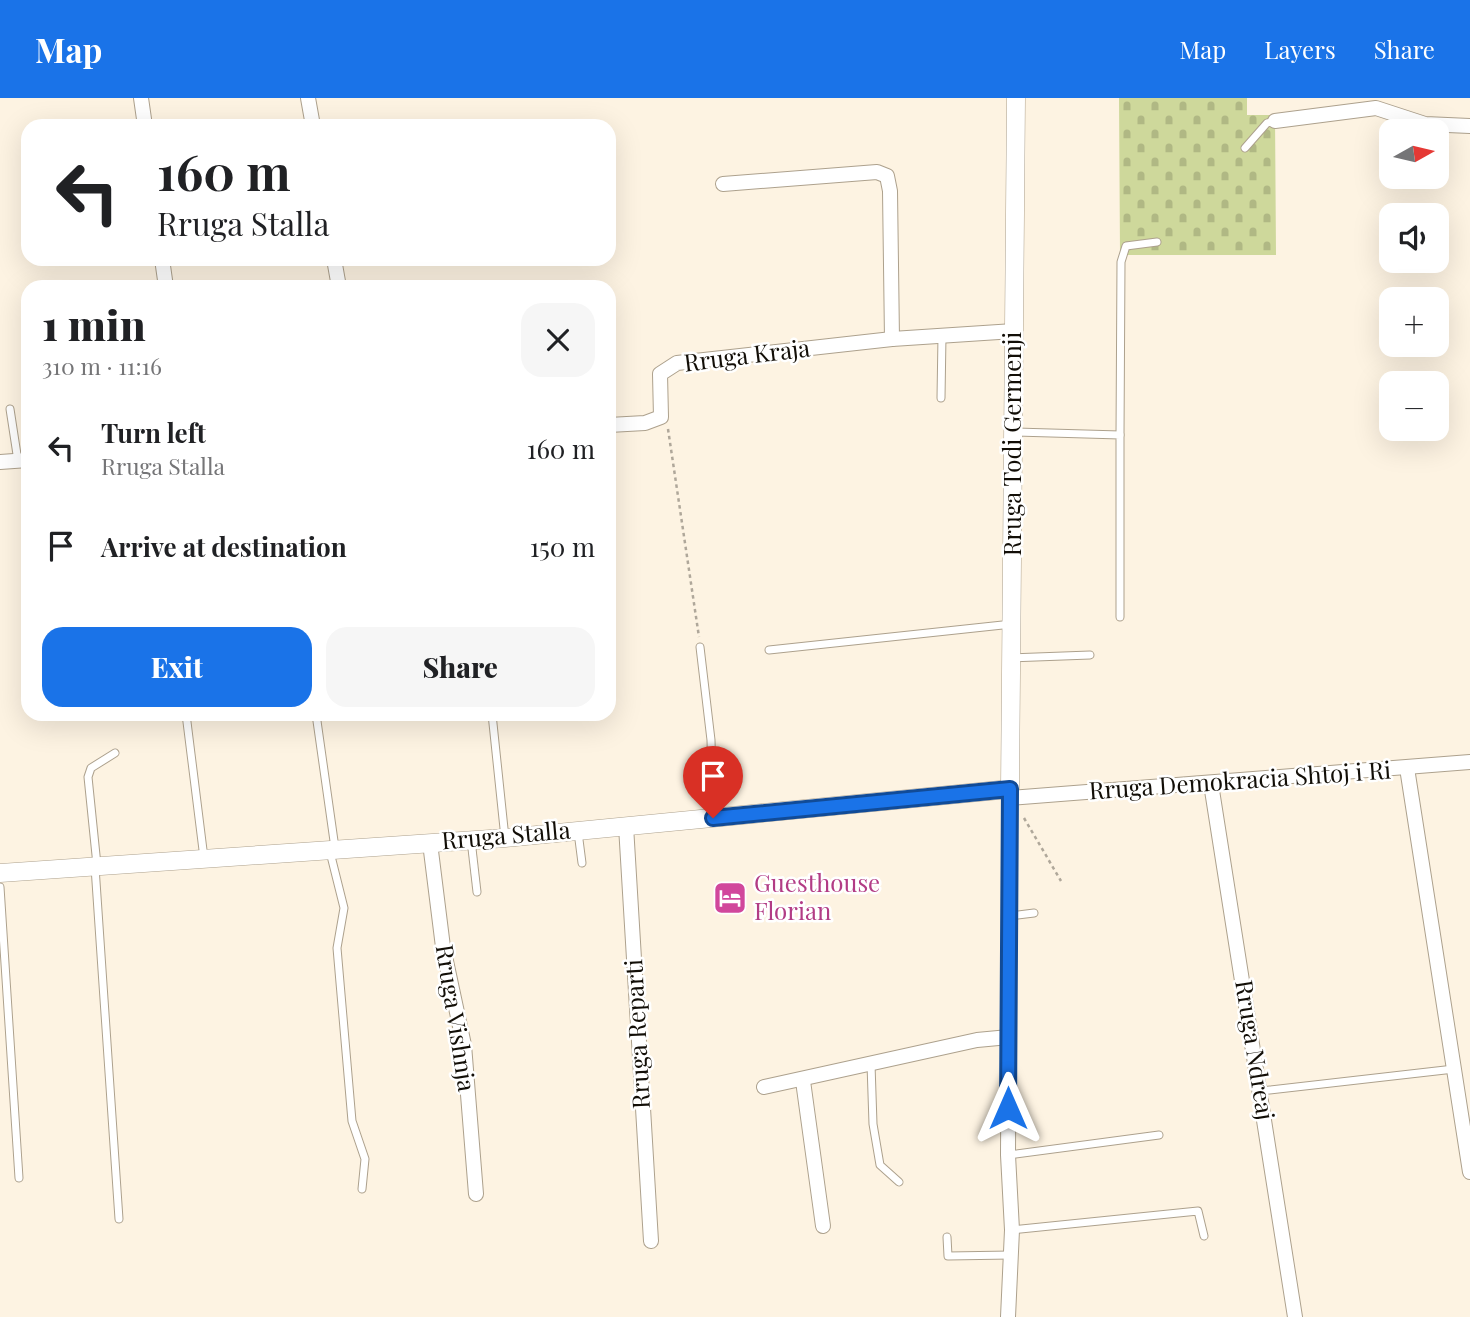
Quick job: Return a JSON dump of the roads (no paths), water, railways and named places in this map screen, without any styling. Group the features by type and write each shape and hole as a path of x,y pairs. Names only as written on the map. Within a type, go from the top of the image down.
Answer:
{"street":[{"path":"141,98 144,119"},
{"path":"308,98 312,119"},
{"name":"Rruga Todi Germenji","path":"1014,795 1011,658 1016,98"},
{"path":"1275,121 1376,108 1425,124 1470,126"},
{"path":"723,184 877,172 887,176 890,191 892,339"},
{"name":"Rruga Kraja","path":"616,425 645,423 661,417 660,374 677,363 892,339 1014,331"},
{"path":"0,462 21,460"},
{"name":"Rruga Demokracia Shtoj i Ri","path":"1014,795 1211,784 1470,762"},
{"path":"1407,768 1470,1172"},
{"name":"Rruga Ndreaj","path":"1211,784 1295,1317"},
{"path":"1008,1317 1012,1230 1008,1155 1009,916 1014,795"},
{"name":"Rruga Stalla","path":"0,873 505,838 713,818 1014,795"},
{"name":"Rruga Reparti","path":"626,826 651,1241"},
{"name":"Rruga Vishnja","path":"430,843 443,947 464,1045 476,1194"},
{"path":"764,1087 803,1081 977,1040 1009,1037"},
{"path":"803,1081 823,1226"}],"lane":[{"path":"1245,148 1267,123 1275,121"},
{"path":"1120,617 1121,262 1126,246 1157,242"},
{"path":"941,398 942,335"},
{"path":"10,409 21,452"},
{"path":"1014,432 1120,435"},
{"path":"769,650 1012,625"},
{"path":"700,647 711,740 713,818"},
{"path":"1011,658 1090,655"},
{"path":"187,721 204,858"},
{"path":"317,721 332,849 344,908 337,948 352,1121 365,1159 362,1189"},
{"path":"493,721 505,838"},
{"path":"115,753 91,768 88,777 119,1219"},
{"path":"578,831 582,863"},
{"path":"471,840 477,892"},
{"path":"0,887 19,1178"},
{"path":"1009,916 1034,914"},
{"path":"871,1063 873,1124 880,1166 900,1182"},
{"path":"1261,1091 1454,1069"},
{"path":"1008,1155 1159,1135"},
{"path":"1012,1230 1198,1211 1204,1236"},
{"path":"947,1237 948,1256 1011,1255"}],"place":[{"name":"Guesthouse Florian","path":"730,898"}]}
